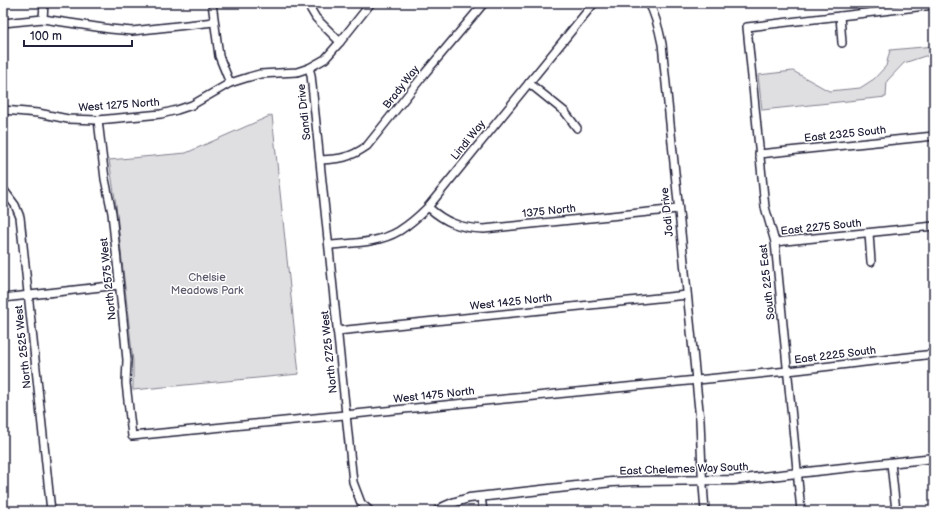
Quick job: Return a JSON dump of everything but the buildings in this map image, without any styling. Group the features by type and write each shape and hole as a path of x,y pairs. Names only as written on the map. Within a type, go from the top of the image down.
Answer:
{"street":[{"path":"43,19 44,3"},
{"path":"212,3 219,56 230,83"},
{"path":"307,3 316,18 340,42"},
{"name":"Sandi Drive","path":"330,245 309,68 325,59 372,3"},
{"name":"Brady Way","path":"320,160 343,158 355,155 367,146 484,3"},
{"name":"Lindi Way","path":"330,245 363,242 378,238 398,232 414,221 428,207 594,3"},
{"name":"Jodi Drive","path":"649,3 654,11 659,25 662,44 700,420 702,480 705,511"},
{"path":"842,43 840,16 934,5"},
{"name":"South 225 East","path":"801,511 775,242 765,208 747,27 840,16"},
{"path":"3,23 43,19 132,31 214,22"},
{"name":"West 1275 North","path":"3,110 38,113 68,119 98,120 161,114 192,105 230,83 260,74 297,72 309,68"},
{"path":"529,83 565,112 577,128"},
{"name":"North 2575 West","path":"98,120 105,178 112,213 127,360 126,383 132,436"},
{"name":"East 2325 South","path":"759,154 934,136"},
{"name":"North 2525 West","path":"3,190 15,205 20,217 51,511"},
{"name":"1375 North","path":"428,207 455,225 484,229 678,209"},
{"name":"East 2275 South","path":"775,242 934,226"},
{"name":"East 2275 South","path":"869,233 871,262"},
{"name":"North 2725 West","path":"330,245 337,330 353,482 361,503 370,511"},
{"path":"3,298 119,286"},
{"name":"West 1425 North","path":"337,330 687,295"},
{"name":"East 2225 South","path":"738,376 934,354"},
{"name":"West 1475 North","path":"132,436 267,421 301,420 738,376"},
{"name":"East Chelemes Way South","path":"437,511 454,502 469,498 612,482 734,480 934,458"},
{"path":"891,463 896,511"},
{"path":"481,497 483,511"}],"green space":[{"path":"934,46 934,57 925,56 904,63 887,81 886,97 762,110 758,75 793,71 829,91 860,88 874,79 886,66 890,50"},
{"name":"Chelsie Meadows Park","path":"272,115 299,374 133,390 133,361 116,205 109,160 186,153"}]}
